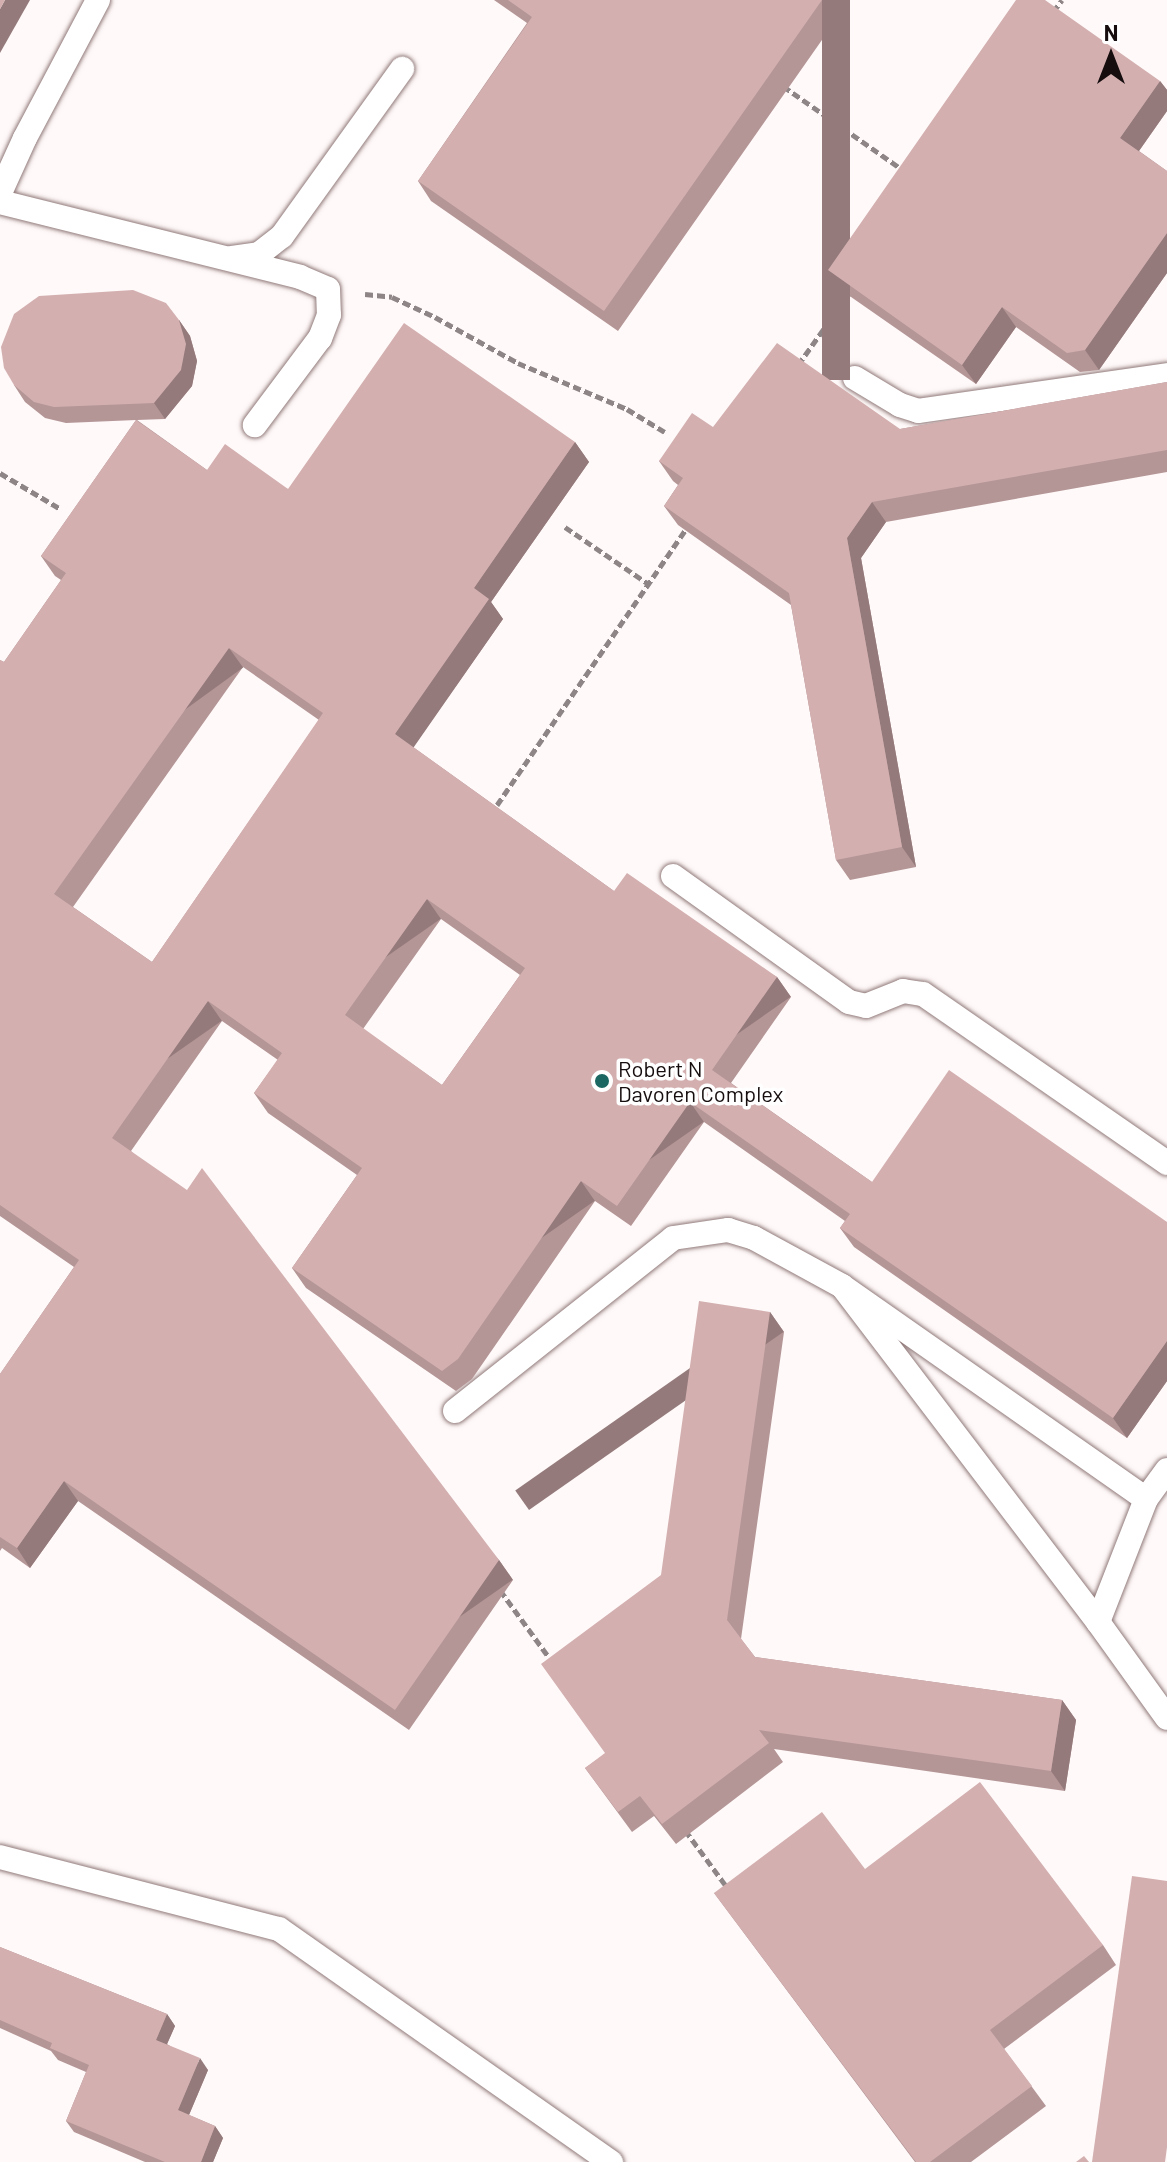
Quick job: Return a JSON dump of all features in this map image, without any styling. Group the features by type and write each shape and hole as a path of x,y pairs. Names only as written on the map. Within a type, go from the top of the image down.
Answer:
{"lane":[{"path":"0,193 25,138 98,0"},
{"path":"226,259 259,254 282,236 402,69"},
{"path":"0,174 25,138"},
{"path":"0,202 300,277 328,289 329,315 320,338 255,425"},
{"path":"855,378 900,405 918,411 1167,375"},
{"path":"673,876 849,1002 866,1006 903,991 923,994 1167,1163"},
{"path":"455,1411 673,1238 728,1230 754,1238 842,1286 1146,1499"},
{"path":"842,1286 1098,1622 1167,1718"},
{"path":"1098,1622 1146,1499 1167,1470"},
{"path":"0,1857 279,1929 611,2162"}],"path":[{"path":"1044,24 1062,0"},
{"path":"770,77 914,177"},
{"path":"789,378 853,288"},
{"path":"328,289 392,297 518,363 627,409 665,432"},
{"path":"0,473 59,508"},
{"path":"497,805 693,520"},
{"path":"565,527 650,585"},
{"path":"493,1581 555,1666"},
{"path":"683,1829 730,1891"}],"building":[{"path":"508,0 822,0 604,311 418,181 532,17"},
{"path":"1016,0 1045,0 1160,81 1120,138 1167,171 1167,233 1085,350 1067,353 1002,307 962,365 828,270"},
{"path":"133,290 166,303 179,320 186,344 181,370 154,403 54,407 34,402 14,385 4,368 1,347 14,314 39,296"},
{"path":"404,323 575,442 474,588 489,599 395,734 614,891 627,873 777,977 712,1070 872,1182 949,1070 1167,1222 1167,1341 1113,1418 840,1228 850,1214 690,1102 617,1206 581,1181 458,1359 442,1371 292,1268 362,1168 254,1093 282,1053 208,1001 112,1138 187,1190 202,1168 499,1560 395,1710 64,1481 17,1548 0,1537 0,1374 79,1260 0,1205 0,660 4,662 66,573 41,556 136,420 207,470 225,444 288,489","holes":["229,648 323,713 152,962 54,894","427,899 525,968 442,1085 345,1015"]},
{"path":"777,343 900,429 1167,382 1167,450 872,502 847,538 902,847 836,860 789,593 664,506 683,478 659,461 692,413 713,427"},
{"path":"699,1301 770,1312 727,1620 755,1657 1062,1700 1051,1771 759,1730 769,1743 662,1824 640,1796 618,1812 585,1768 605,1753 541,1664 661,1575"},
{"path":"980,1782 1103,1945 990,2030 1032,2086 930,2162 916,2162 714,1893 822,1812 865,1869"},
{"path":"1132,1876 1167,1881 1165,2162 1092,2162"},
{"path":"0,1947 167,2014 156,2040 200,2058 178,2110 215,2126 201,2162 165,2162 66,2121 89,2065 50,2048 52,2043 0,2020"}],"place":[{"name":"Robert N Davoren Complex","path":"602,1081"}]}
